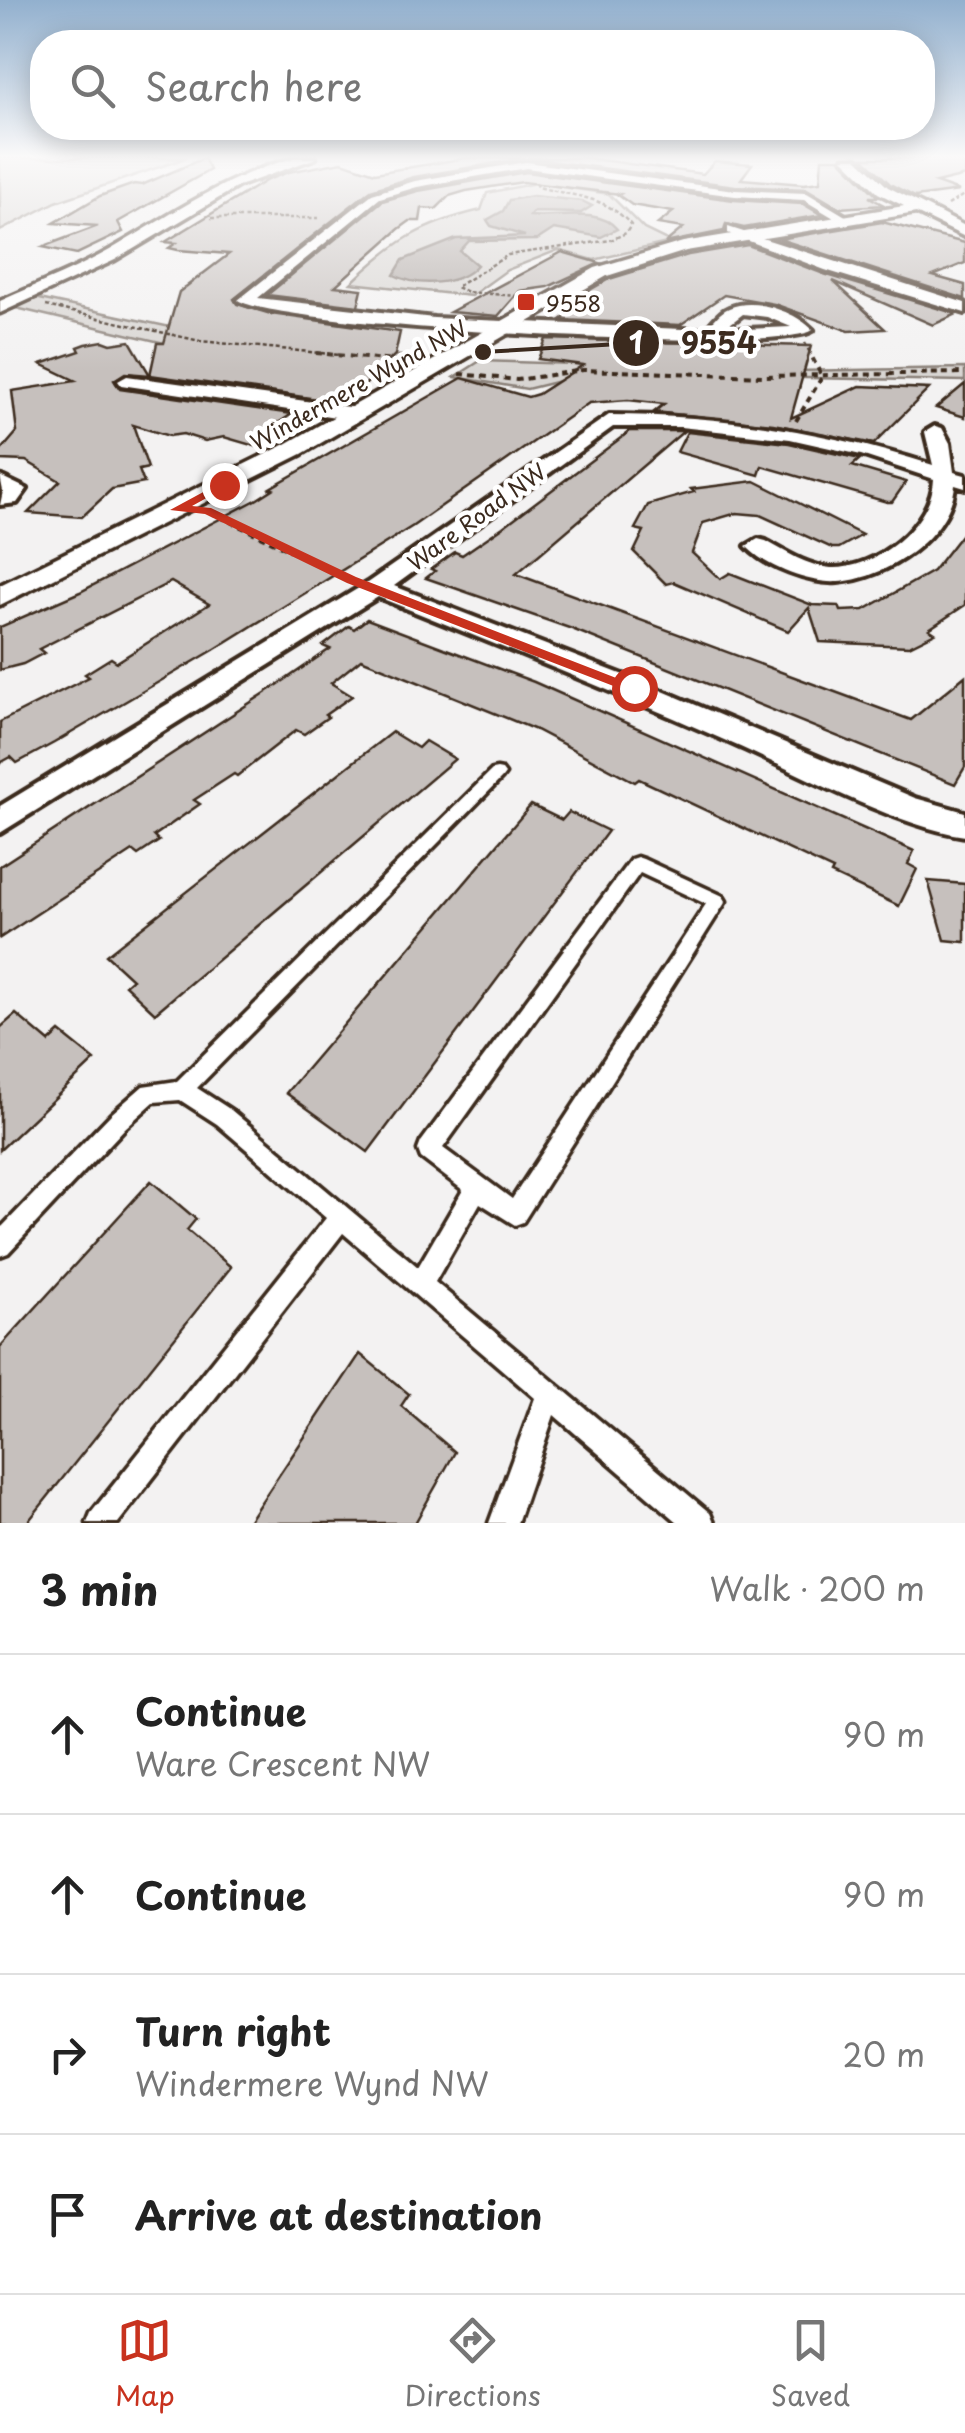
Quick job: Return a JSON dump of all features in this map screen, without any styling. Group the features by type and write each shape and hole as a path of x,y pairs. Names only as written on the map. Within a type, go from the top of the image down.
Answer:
{"street":[{"path":"0,308 125,248 155,229"},
{"path":"332,229 246,300 378,320 510,328 710,334 797,335 804,333 804,328 750,309 731,313 710,334"},
{"name":"Windermere Wynd NW","path":"0,596 176,510 356,414 618,265 739,233 771,229"},
{"path":"739,233 830,267 965,308"},
{"path":"126,381 356,414"},
{"name":"Ware Road NW","path":"0,820 376,588 609,421 680,421 790,432 866,450 954,478"},
{"path":"758,546 818,574 860,570 898,548 930,521 954,478 935,432"},
{"path":"0,482 16,489 9,498 0,499"},
{"path":"376,588 634,688 943,822 965,824"}],"lane":[{"path":"0,1245 118,1121 150,1094 182,1090 497,774"},
{"path":"637,864 717,901 514,1214 477,1187 429,1150 637,864"},
{"path":"182,1090 224,1117 700,1523"},
{"path":"421,1284 477,1187"},
{"path":"102,1523 341,1217"},
{"path":"503,1523 549,1394"}],"path":[{"path":"556,298 467,292 456,286 508,255 605,242 628,229"},
{"path":"790,432 821,375 797,335"},
{"path":"808,375 816,382"},
{"path":"176,510 207,510 351,580 376,588"}],"shaded area":[{"path":"423,229 644,229 671,242 594,260 558,250 507,270 471,296 351,283"},
{"path":"501,229 554,229 537,240 469,241 460,251 477,265 449,281 426,283 394,275 403,260 456,239 525,236"},
{"path":"554,229 617,229 601,237"},
{"path":"35,298 203,334 429,359 412,368 177,346 16,308"},
{"path":"480,361 793,371 965,368 965,381 588,374 527,389 455,377"}],"building":[{"path":"90,229 123,232 77,254 42,247"},
{"path":"186,229 322,229 234,299 237,304 271,314 400,332 395,355 360,390 347,389 338,397 323,395 317,399 150,375 157,343 164,343 179,292 229,254 178,250 169,248 176,243 165,242"},
{"path":"348,229 399,229 335,286 362,289 358,306 267,295"},
{"path":"682,229 725,229 724,231 665,243"},
{"path":"839,229 910,229 965,243 965,263 933,276 965,285 965,299 779,239"},
{"path":"748,245 824,274 957,314 933,325 833,281 885,329 849,331 774,304 724,295 680,325 561,320 593,297 583,294 609,279 688,255"},
{"path":"562,252 600,263 548,287 520,291 498,316 450,312"},
{"path":"546,339 811,346 791,418 860,386 929,389 874,444 773,424 654,412 664,404 628,400 589,403 413,526 212,651 17,763 11,757 0,763 0,722 89,677 85,674 111,658 117,662 209,604 171,582 39,649 44,653 23,664 0,670 0,627 80,592 256,500 273,489 270,488 462,378 528,397 583,365 538,359"},
{"path":"130,341 150,375 125,373 114,380 120,389 292,414 274,426 287,429 258,447 224,437 205,441 183,434 169,436 133,425 148,468 139,470 144,483 112,489 82,517 28,513 60,481 26,461 0,460 0,452 17,432 12,391 76,381 41,364 80,351 78,347 86,344"},
{"path":"965,384 965,417 936,408"},
{"path":"630,431 684,431 516,574 911,720 965,676 965,767 955,784 572,629 426,578 435,571 431,569 455,552 462,555 503,527"},
{"path":"687,432 789,443 860,459 852,466 906,482 892,502 887,502 762,466 759,475 677,452"},
{"path":"755,481 862,535 832,548 760,515 737,513 703,523 692,553 720,579 730,573 812,605 839,606 841,611 864,610 933,571 965,530 965,605 929,629 935,633 909,646 820,642 809,608 788,631 674,582 666,584 634,552 644,531 635,529 648,505 694,492 691,489"},
{"path":"367,619 534,682 914,851 908,864 917,869 899,906 831,874 833,870 639,779 635,782 536,730 361,659 331,683 352,696 325,715 328,717 304,734 296,730 237,776 234,774 194,800 200,804 154,836 159,841 138,855 133,851 0,938 0,866 282,682 330,649 323,646 349,626 354,629"},
{"path":"392,732 418,748 425,741 455,759 155,1013 125,985 132,979 106,955"},
{"path":"531,805 562,820 569,812 608,831 368,1152 286,1093"},
{"path":"928,881 965,884 965,942 945,940"},
{"path":"16,1014 49,1042 60,1032 95,1060 0,1150 0,1028"},
{"path":"151,1181 196,1219 187,1230 231,1267 27,1523 0,1523 0,1347"},
{"path":"360,1354 409,1394 401,1406 455,1452 415,1523 247,1523"}],"place":[{"name":"9558","path":"526,302"},
{"name":"9554","path":"483,352"}],"route":[{"path":"224,485 176,510 207,510 351,580 634,688"}]}
